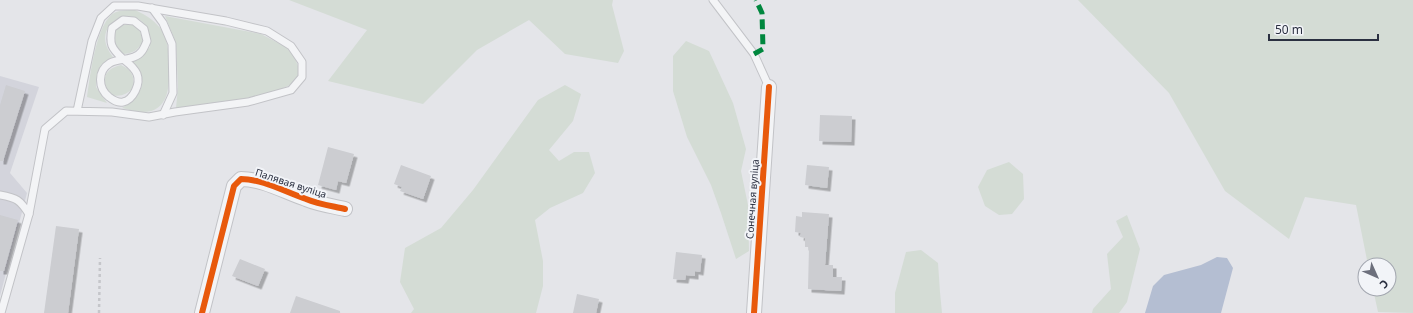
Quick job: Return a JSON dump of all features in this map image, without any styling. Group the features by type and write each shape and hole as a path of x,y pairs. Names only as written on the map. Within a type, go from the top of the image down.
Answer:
{"street":[{"name":"Сонечная вуліца","path":"754,313 769,87"},
{"name":"Палявая вуліца","path":"202,313 234,186 241,179 249,179 307,200 345,209"}],"lane":[{"path":"713,0 754,54 769,87"},
{"path":"1,313 29,214 45,129 66,111 112,112 149,118 248,102 290,90 302,78 302,62 290,46 267,31 226,21 152,8 138,6 114,6 101,18 92,41 77,111"},
{"path":"152,8 163,23 172,44 173,94 163,115"},
{"path":"122,59 113,50 110,40 112,28 123,20 134,21 144,29 147,41 142,52 133,58 122,59 109,64 101,73 100,85 106,94 115,102 124,102 133,96 138,85 138,75 131,65 122,59"},
{"path":"112,112 115,102"},
{"path":"0,196 12,197 21,202 29,214"}],"path":[{"path":"99,313 100,258"}],"shaded area":[{"path":"289,0 613,0 612,5 624,51 618,63 565,54 529,20 477,50 423,104 328,81 367,30"},
{"path":"1078,0 1413,0 1413,313 1378,312 1375,297 1397,297 1397,257 1366,257 1356,205 1305,197 1289,239 1225,191 1169,93"},
{"path":"123,10 135,10 150,19 160,28 165,36 168,48 169,81 166,97 162,104 150,111 138,112 122,108 135,98 142,87 141,74 131,61 142,56 150,47 147,28 140,20 132,17 123,17 115,20 105,35 106,45 113,57 100,69 96,87 107,103 87,97 92,63 103,26 109,17 116,12"},
{"path":"165,16 261,34 286,47 295,58 299,69 297,79 290,85 276,91 242,99 176,108 178,87 176,43"},
{"path":"131,24 139,28 143,41 135,50 124,54 117,48 113,36 117,29 124,25"},
{"path":"686,41 709,51 733,103 746,149 741,171 748,205 749,251 736,259 711,185 687,137 673,91 673,56"},
{"path":"121,65 128,69 132,74 134,87 123,95 110,95 104,82 106,75 114,67"},
{"path":"0,76 39,87 10,173 27,193 0,296"},
{"path":"565,85 581,94 573,121 549,150 559,161 574,152 589,152 595,173 583,193 550,208 535,220 543,261 543,286 536,313 411,313 414,309 400,282 405,248 441,228 473,190 538,100"},
{"path":"1009,162 1023,174 1024,199 1012,214 999,215 985,206 978,187 987,170"},
{"path":"1127,215 1140,249 1127,302 1119,313 1092,313 1093,309 1111,289 1107,254 1123,237 1116,221"},
{"path":"921,250 938,263 942,313 895,313 895,293 906,252"}],"water":[{"path":"1217,257 1227,258 1233,268 1221,313 1145,313 1153,286 1164,275 1201,265"}],"building":[{"path":"6,85 25,91 3,161 0,161 0,105"},
{"path":"820,115 852,116 851,142 819,141"},
{"path":"328,147 354,154 346,183 338,181 336,190 318,185"},
{"path":"401,165 431,176 423,199 400,191 402,187 394,184"},
{"path":"807,165 829,167 827,188 805,185"},
{"path":"802,212 829,214 825,265 833,265 833,277 842,277 841,291 808,289 809,247 805,247 805,238 800,237 801,233 795,232 796,216 802,217"},
{"path":"0,215 18,220 4,271 0,271"},
{"path":"56,226 79,229 68,313 44,313"},
{"path":"676,252 702,255 700,272 695,271 695,276 686,275 685,280 673,279"},
{"path":"240,259 265,269 258,286 232,276"},
{"path":"577,294 599,299 596,313 573,313"},
{"path":"296,296 340,311 340,313 290,313"}],"marked path":[{"path":"754,54 763,49 762,13 756,0"}],"cycle path":[{"path":"754,313 769,87"},
{"path":"202,313 234,186 241,179 266,183 320,204 345,209"}]}
